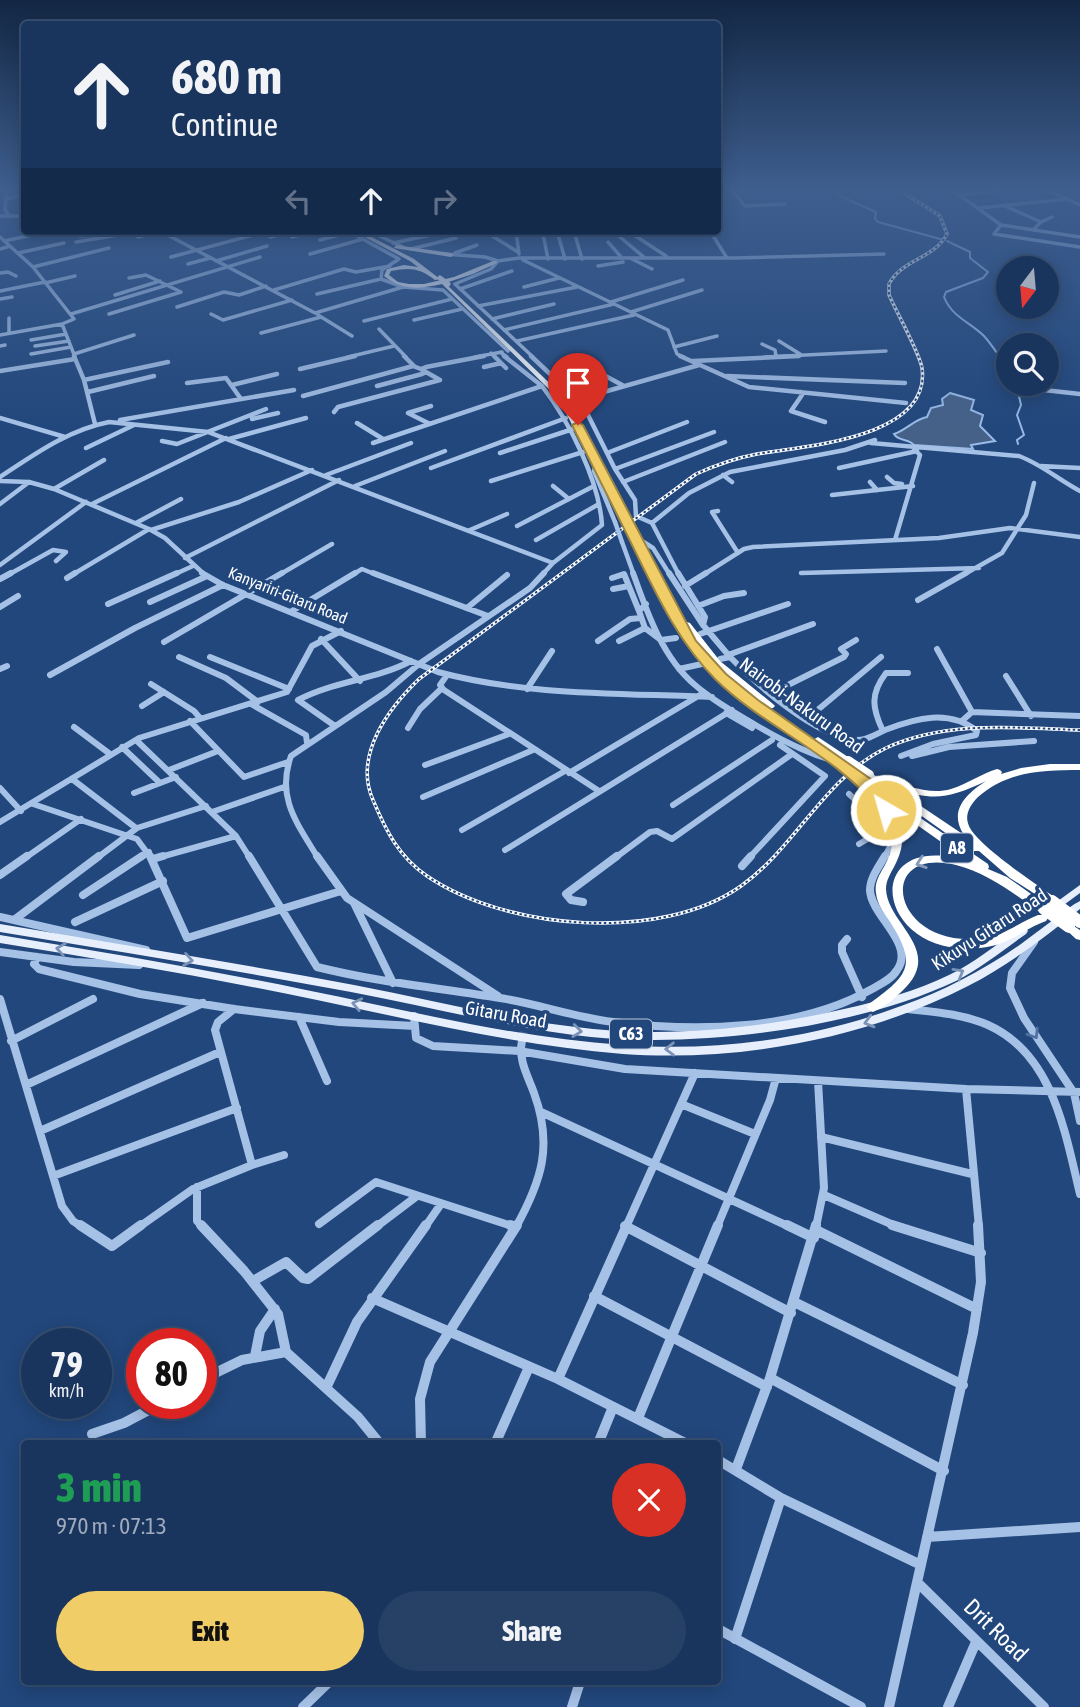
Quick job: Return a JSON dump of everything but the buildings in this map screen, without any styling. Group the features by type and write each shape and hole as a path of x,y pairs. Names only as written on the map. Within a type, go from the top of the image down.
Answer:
{"highway":[{"path":"390,269 387,277 393,283 418,285 450,281 481,269"},
{"path":"414,269 435,276"},
{"name":"A8","path":"425,269 562,398 595,467 625,514"},
{"path":"429,269 435,276"},
{"name":"A8","path":"445,287 570,402 625,514"},
{"name":"Nairobi-Nakuru Road","path":"625,514 681,628 710,666 753,703 1020,879 1046,909"},
{"path":"869,780 911,791 942,795 963,790 992,774 1022,763 1080,761"},
{"path":"1020,879 969,834 962,820 964,807 978,792 1003,776 1037,768 1080,767"},
{"name":"Nairobi-Nakuru Road","path":"869,780 1008,884 1074,924"},
{"name":"C63","path":"869,780 900,836 897,853 883,876 881,891 884,903 910,943 913,959 904,983 873,1007"},
{"path":"1008,884 960,862 935,859 910,867 900,878 895,891 898,906 916,929 953,943 969,944 1009,936 1046,909"},
{"name":"A8","path":"1074,924 1080,936"}],"main road":[{"name":"Kikuyu Gitaru Road","path":"873,1007 954,976 1046,909 1080,888"},
{"name":"C63","path":"1040,932 1080,904"},
{"name":"Gitaru Road","path":"0,928 598,1033 684,1034 772,1026 873,1007"},
{"name":"Gitaru Road","path":"0,939 154,966 415,1021 579,1045 668,1049 739,1046 818,1035 908,1009 951,990 998,963 1040,932"}],"street":[{"path":"0,335 73,320 34,269"},
{"path":"71,314 223,269"},
{"path":"232,269 293,300 352,337"},
{"path":"274,290 344,269 356,272 367,269"},
{"path":"381,279 382,270 387,269"},
{"path":"492,269 455,284 579,399 615,469 635,500 636,516 652,523 685,586 705,617 703,625"},
{"path":"541,269 668,330 677,354 749,387 906,403"},
{"path":"460,289 512,271"},
{"path":"0,273 8,272 16,276"},
{"path":"109,314 181,292 144,275 129,278"},
{"path":"0,291 75,276"},
{"path":"524,287 560,278"},
{"path":"317,294 381,279 403,287"},
{"path":"504,330 613,303 683,280"},
{"path":"115,295 161,281"},
{"path":"177,307 224,292 239,295 266,286"},
{"path":"315,313 403,287 445,287"},
{"path":"445,287 462,309 511,351"},
{"path":"406,305 437,297 445,287"},
{"path":"478,306 579,287"},
{"path":"517,341 632,313 702,290"},
{"path":"0,299 12,297"},
{"path":"364,321 452,299"},
{"path":"211,314 223,320 293,300"},
{"path":"492,319 554,304"},
{"path":"414,320 462,309"},
{"path":"261,333 321,317"},
{"path":"9,318 9,333"},
{"path":"573,318 580,327"},
{"path":"62,324 88,392 95,424"},
{"path":"334,412 338,407 440,380 414,366 379,329"},
{"path":"32,340 66,334"},
{"path":"0,371 75,357 134,335"},
{"path":"674,346 716,336"},
{"path":"779,341 801,355"},
{"path":"36,346 70,344"},
{"path":"32,354 70,344"},
{"path":"762,344 775,350 776,356"},
{"path":"300,369 394,346"},
{"path":"377,386 424,370 491,353 511,351"},
{"path":"692,361 886,351"},
{"path":"190,721 244,777 288,762 307,743 386,692 419,664 530,588 554,563 602,525 599,504 573,429 541,386 500,352"},
{"path":"491,353 506,368"},
{"path":"84,380 167,362"},
{"path":"484,367 501,363"},
{"path":"579,399 699,365"},
{"path":"303,396 414,366"},
{"path":"592,366 597,372 625,386"},
{"path":"559,379 597,372"},
{"path":"232,385 277,374"},
{"path":"88,392 154,376"},
{"path":"723,376 905,383"},
{"path":"187,383 222,378 232,385 241,399"},
{"path":"373,443 541,386"},
{"path":"0,479 65,437 95,424 205,403 294,390"},
{"path":"801,392 802,395 791,411 825,422"},
{"path":"1059,392 1080,394"},
{"path":"430,424 408,413 432,406"},
{"path":"162,441 177,444 266,410"},
{"path":"208,432 278,413"},
{"path":"0,418 65,437"},
{"path":"0,565 89,503 227,439 306,418"},
{"path":"431,468 566,418"},
{"path":"109,422 208,432 554,563"},
{"path":"607,453 687,422"},
{"path":"357,423 383,439"},
{"path":"86,449 134,424"},
{"path":"500,453 573,429"},
{"path":"615,469 714,432"},
{"path":"623,482 726,442"},
{"path":"652,523 690,493 723,475 743,468 873,442 1011,454 1029,459 1055,478 1080,491"},
{"path":"326,475 411,443"},
{"path":"895,540 920,455 910,447"},
{"path":"355,486 445,451"},
{"path":"839,468 917,451"},
{"path":"491,481 583,452"},
{"path":"54,489 104,460"},
{"path":"587,465 595,467 646,604 661,640 679,669 703,693 825,776 742,866"},
{"path":"1041,466 1080,468"},
{"path":"67,578 173,519 201,514 263,493 312,470"},
{"path":"723,475 732,482"},
{"path":"887,477 894,483 909,486"},
{"name":"Kanyariri-Gitaru Road","path":"0,479 29,482 54,489 136,523 165,538 193,566 223,585 447,675 527,689 703,693"},
{"path":"185,558 339,480"},
{"path":"0,504 29,482"},
{"path":"870,482 877,490"},
{"path":"918,600 1002,553 1026,515 1034,483"},
{"path":"554,486 569,499"},
{"path":"832,495 909,486"},
{"path":"517,526 592,487"},
{"path":"136,523 181,499"},
{"path":"536,540 599,504"},
{"path":"718,511 712,512 738,553"},
{"path":"470,530 507,514"},
{"path":"685,586 738,553 753,547 895,540 1019,528 1080,537"},
{"path":"638,537 653,548 673,583 703,625 747,675 831,734 858,741 929,718 951,717 962,720 977,731 976,735 933,744 901,758 905,759 949,747 1034,741"},
{"path":"164,642 332,544"},
{"path":"2,577 10,576 53,550 66,552 56,561"},
{"path":"108,604 193,566"},
{"path":"801,573 979,568"},
{"path":"292,611 362,569 488,616"},
{"path":"612,578 623,573 645,628 661,640 676,638"},
{"path":"467,608 507,575"},
{"path":"150,603 206,576"},
{"path":"50,675 135,628 223,585"},
{"path":"613,589 629,586"},
{"path":"698,606 724,596 744,593"},
{"path":"0,607 18,596"},
{"path":"639,611 646,604"},
{"path":"700,634 788,604"},
{"path":"598,641 630,620 641,618"},
{"path":"720,659 813,624"},
{"path":"620,641 645,628"},
{"path":"0,822 136,740 190,721 255,703 289,689 309,650 321,639 341,631"},
{"path":"321,639 360,681"},
{"path":"772,693 844,657 846,654 841,649 856,640"},
{"path":"937,649 972,712"},
{"path":"527,689 552,651"},
{"path":"179,657 226,678 255,703 306,735 307,743"},
{"path":"210,657 289,689"},
{"path":"808,718 881,657"},
{"path":"335,726 299,704 298,700 314,693 388,673 411,661"},
{"path":"679,669 702,664"},
{"path":"883,731 873,708 872,693 886,673 908,673"},
{"path":"408,728 420,709 442,688 442,682 447,675"},
{"path":"1006,676 1031,716"},
{"path":"151,684 201,718"},
{"path":"689,694 696,690 696,685"},
{"path":"442,688 599,791"},
{"path":"142,706 164,692"},
{"path":"462,830 703,693"},
{"path":"729,711 808,755 841,763"},
{"path":"505,850 729,711"},
{"path":"962,720 972,712 1080,716"},
{"path":"74,727 110,754"},
{"path":"425,765 509,734"},
{"path":"136,740 236,836 317,967 393,983 501,998 614,1022 702,1025 779,1020 813,1014 862,997 894,975 901,966 902,954 897,939 880,919 870,890 892,843 886,828 849,794"},
{"path":"673,806 772,740"},
{"path":"122,747 160,783"},
{"path":"423,797 533,750"},
{"path":"169,770 218,751"},
{"path":"583,902 571,900 566,894 650,832 657,831 672,839 792,754"},
{"path":"288,762 284,787 297,823 341,891 354,903 501,998"},
{"path":"134,793 176,777"},
{"path":"72,779 133,832 151,856 187,938 341,891"},
{"path":"14,920 147,823 209,809 284,787"},
{"path":"0,788 21,811"},
{"path":"33,804 133,832"},
{"path":"0,875 81,819"},
{"path":"859,844 886,828"},
{"path":"83,895 151,856 236,836"},
{"path":"75,922 163,881"},
{"path":"354,903 393,983"},
{"path":"0,917 124,943 160,955"},
{"path":"1040,932 1016,966 1010,979 1010,989 1044,1051 1063,1080 1077,1092 1080,1121"},
{"path":"847,939 842,945 842,952 862,997"},
{"path":"1,953 74,962 154,966"},
{"path":"37,957 34,964 40,969 140,994 299,1017 415,1021 416,1038 433,1046 475,1051 521,1046 573,1062 625,1069 965,1089 1077,1092"},
{"path":"0,999 62,1206 67,1215 112,1246 197,1187 284,1155"},
{"path":"11,1041 93,999"},
{"path":"26,1084 205,1003"},
{"path":"521,1003 528,1014"},
{"path":"234,1009 216,1025 220,1052 252,1165"},
{"path":"908,1009 959,1014 1005,1033 1036,1060 1053,1092 1065,1126 1080,1194"},
{"path":"299,1017 327,1081"},
{"path":"421,1440 419,1411 422,1385 448,1330 515,1227 535,1187 543,1162 545,1137 541,1112 522,1065 521,1046"},
{"path":"40,1131 220,1052"},
{"path":"558,1380 695,1073"},
{"path":"638,1418 776,1079"},
{"path":"736,1469 769,1382 815,1234 824,1195 818,1081"},
{"path":"889,1707 944,1471 977,1309 981,1253 965,1089"},
{"path":"681,1104 755,1135"},
{"path":"53,1176 237,1108"},
{"path":"541,1112 977,1309"},
{"path":"821,1137 972,1174"},
{"path":"319,1224 374,1182 515,1227"},
{"path":"197,1187 197,1221 275,1309 286,1352 358,1417 377,1440"},
{"path":"824,1195 891,1225 981,1253"},
{"path":"253,1282 286,1262 303,1278 308,1279 417,1196"},
{"path":"326,1388 339,1356 372,1298 441,1204"},
{"path":"625,1226 699,1266 963,1385"},
{"path":"594,1296 944,1471"},
{"path":"372,1298 558,1380 679,1440"},
{"path":"256,1356 260,1331 275,1309"},
{"path":"217,1373 256,1356 286,1352"},
{"path":"497,1440 529,1367"},
{"path":"600,1440 613,1407"},
{"path":"92,1434 132,1419"},
{"path":"721,1462 780,1498 921,1565"},
{"path":"735,1639 780,1498"},
{"path":"927,1537 1080,1527"},
{"name":"Drit Road","path":"918,1583 1044,1707"},
{"path":"721,1631 861,1707"},
{"path":"948,1707 976,1642"},
{"path":"303,1707 326,1685"},
{"path":"572,1707 579,1685"}],"water":[{"path":"950,393 974,400 971,410 983,415 980,426 995,441 971,445 973,449 914,445 894,434 927,417 931,408 943,405 942,399"}],"waterway":[{"path":"984,269 988,272 983,278 946,292 944,297 956,314 984,336 996,352"},
{"path":"1018,444 1017,440 1024,435 1017,415 1021,405 1019,396"}],"tunnel":[{"path":"522,1040 528,1014"}],"railway":[{"path":"903,269 889,284 889,295 922,368 920,392 907,410 886,424 860,435 749,456 696,474 419,679 396,704 377,734 368,766 368,783 373,800 388,833 401,852 417,869 460,894 498,908 540,918 584,923 627,922 669,916 708,904 741,886 778,852 845,777 886,748 909,739 957,729 1007,727 1080,730"}],"route":[{"path":"578,425 664,597 690,642 721,677 753,703 869,786 886,810"}]}
